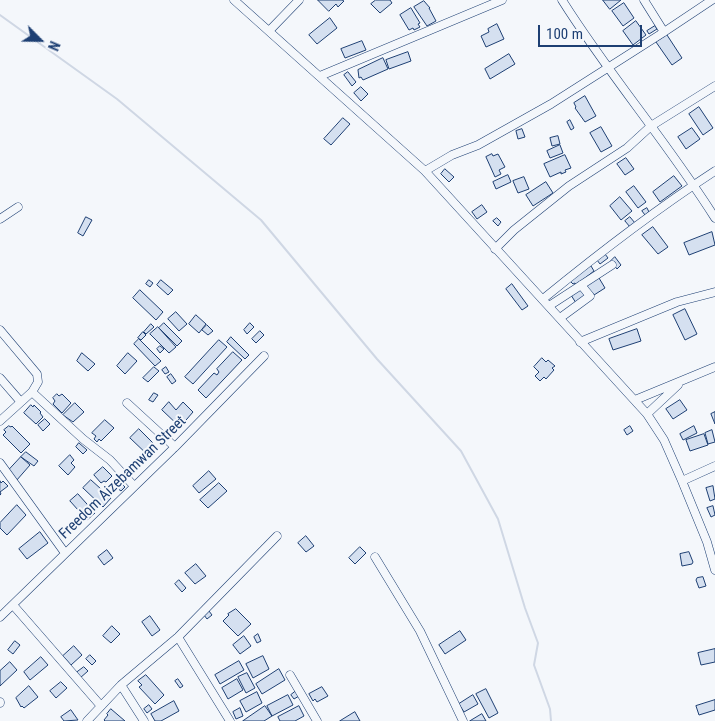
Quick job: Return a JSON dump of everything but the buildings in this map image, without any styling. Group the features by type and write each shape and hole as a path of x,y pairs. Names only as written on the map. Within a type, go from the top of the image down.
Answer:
{"street":[{"path":"234,0 425,172 647,414 664,440 682,481 707,542 715,570"},
{"path":"269,31 299,0"},
{"path":"320,76 502,0"},
{"path":"562,0 694,185 715,218"},
{"path":"644,0 664,32"},
{"path":"425,172 452,155 478,145 551,104 712,0"},
{"path":"495,249 514,230 569,186 627,148 651,126 715,86"},
{"path":"543,299 604,249 715,171"},
{"path":"0,219 18,207"},
{"path":"549,306 612,265"},
{"path":"560,318 590,296 581,285"},
{"path":"580,342 677,302 715,292"},
{"path":"0,330 37,374 38,382 32,392 0,421"},
{"name":"Freedom Aizebamwan Street","path":"0,617 175,447 264,356"},
{"path":"635,400 715,367"},
{"path":"0,378 20,401"},
{"path":"647,414 681,382"},
{"path":"32,392 83,439 110,460 134,486"},
{"path":"127,404 175,447"},
{"path":"0,463 65,553"},
{"path":"682,481 715,466"},
{"path":"87,721 121,685 178,637 277,536"},
{"path":"374,557 420,631 463,721"},
{"path":"13,605 101,706"},
{"path":"178,637 230,721"},
{"path":"290,675 317,721"},
{"path":"121,685 144,721"}],"waterway":[{"path":"0,15 117,99 261,220 377,359 461,451 498,519 525,608 538,643 534,665 550,709 551,721"}]}
